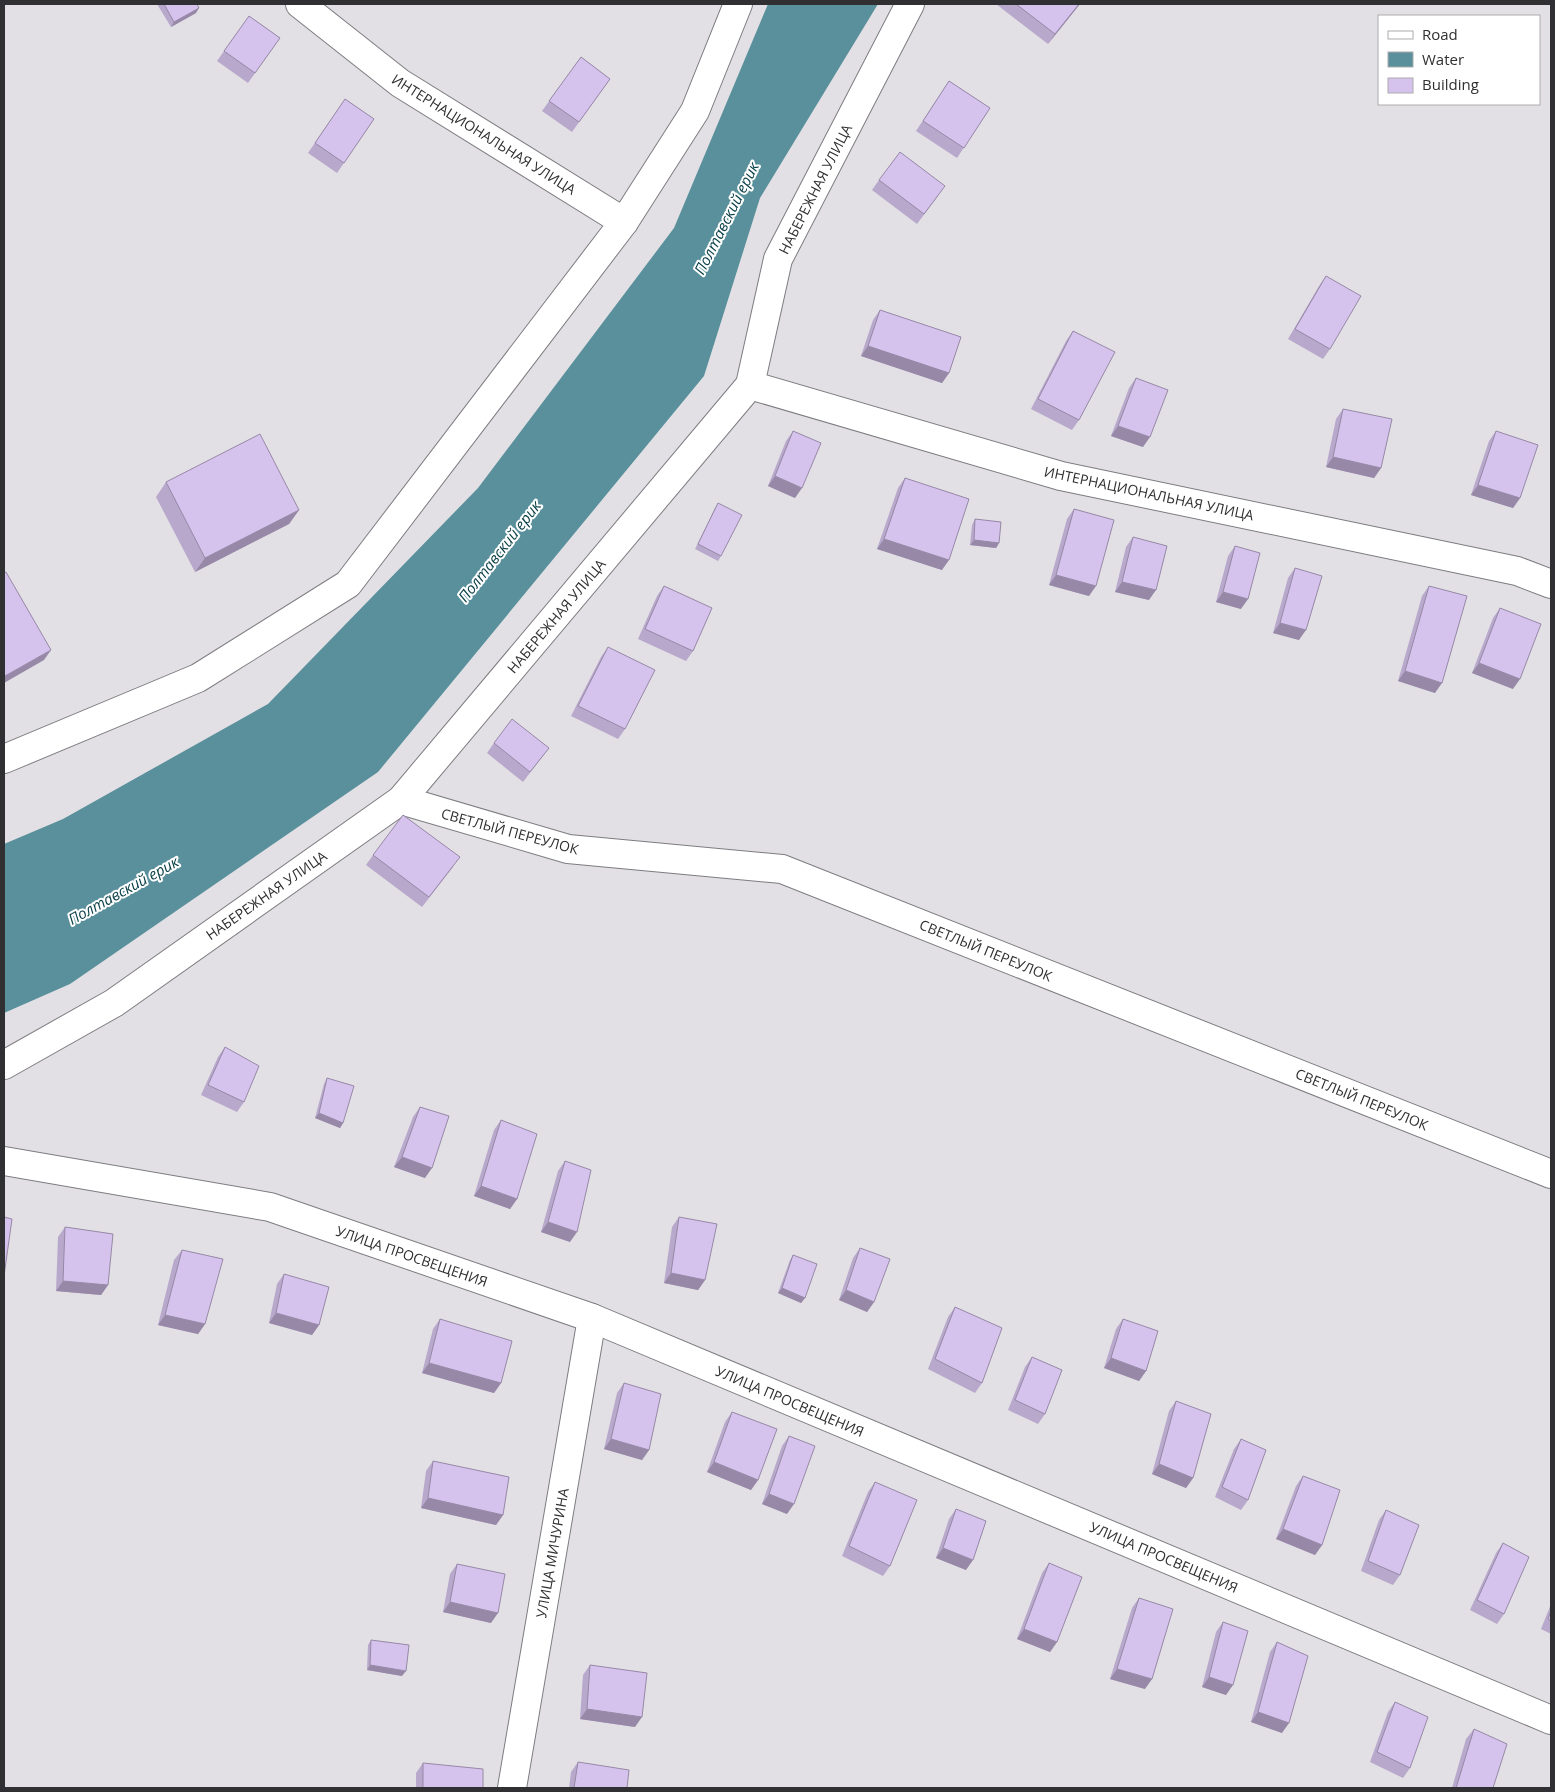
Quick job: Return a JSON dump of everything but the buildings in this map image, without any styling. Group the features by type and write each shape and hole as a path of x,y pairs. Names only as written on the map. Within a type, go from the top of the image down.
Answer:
{"street":[{"name":"ИНТЕРНАЦИОНАЛЬНАЯ УЛИЦА","path":"300,4 400,83 624,222"},
{"path":"4,760 198,678 348,584 624,222 695,111 738,4"},
{"name":"НАБЕРЕЖНАЯ УЛИЦА","path":"4,1065 114,1003 401,800 750,385 778,259 910,4"},
{"name":"ИНТЕРНАЦИОНАЛЬНАЯ УЛИЦА","path":"750,385 1061,476 1517,571 1551,584"},
{"name":"СВЕТЛЫЙ ПЕРЕУЛОК","path":"401,800 568,849 782,870 1551,1174"},
{"name":"УЛИЦА ПРОСВЕЩЕНИЯ","path":"4,1161 270,1207 592,1318 1551,1720"},
{"name":"УЛИЦА МИЧУРИНА","path":"512,1788 592,1318"}],"water":[{"name":"Полтавский ерик","path":"768,4 878,4 760,198 704,376 378,772 70,984 4,1013 4,844 63,819 268,704 478,488 674,228"}]}
